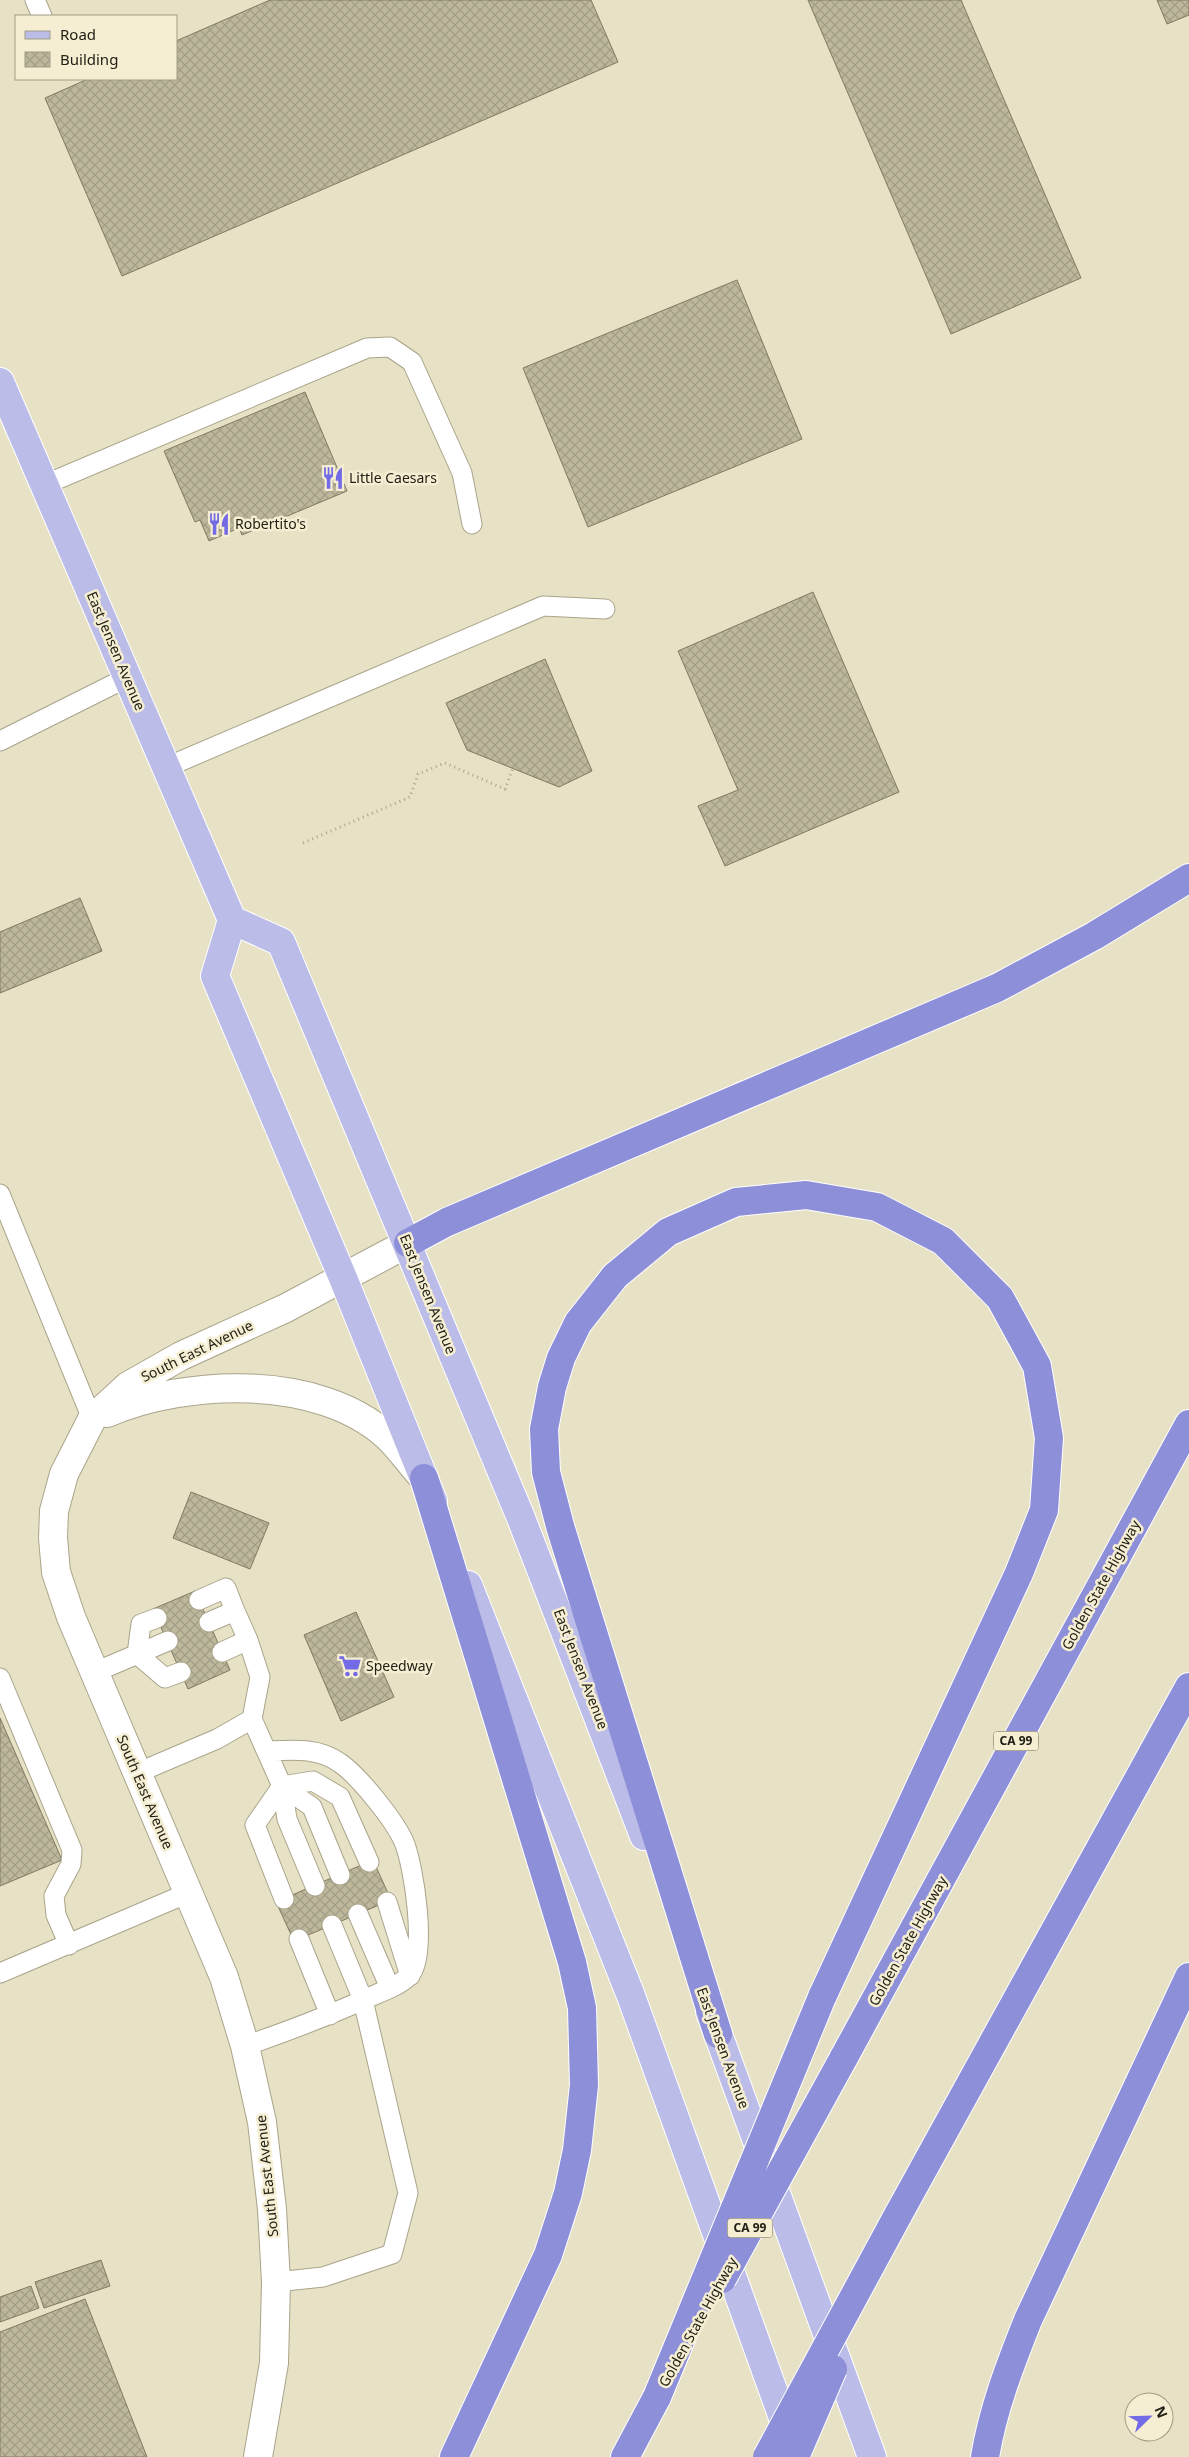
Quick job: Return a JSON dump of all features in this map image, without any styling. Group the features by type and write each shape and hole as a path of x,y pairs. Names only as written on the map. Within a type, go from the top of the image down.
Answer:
{"highway":[{"path":"408,1243 447,1222 997,988 1094,936 1189,878"},
{"path":"657,2397 822,1997 1019,1573 1044,1510 1049,1438 1037,1366 1000,1298 943,1242 877,1207 806,1195 736,1202 668,1232 615,1276 578,1323 561,1358 544,1429 546,1472 560,1526 718,2034"},
{"name":"Golden State Highway","path":"625,2457 1189,1424"},
{"path":"424,1478 572,1962 582,2008 584,2049 583,2099 577,2150 568,2193 548,2255 454,2457"},
{"path":"767,2457 1189,1687"},
{"path":"985,2457 989,2432 1005,2376 1028,2320 1189,1977"},
{"path":"796,2457 898,2215"}],"main road":[{"name":"East Jensen Avenue","path":"0,382 232,920 281,942 408,1243 587,1684 718,2034 872,2457"},
{"path":"232,920 215,976 343,1278 532,1743 630,1996 796,2457"}],"street":[{"name":"South East Avenue","path":"258,2457 274,2363 276,2282 272,2208 262,2122 245,2046 224,1977 93,1673 56,1572 53,1538 54,1511 64,1474 92,1419 128,1386 181,1356 286,1308 408,1243"},
{"path":"92,1419 115,1409 166,1394 227,1388 283,1391 309,1396 350,1412 369,1423 387,1436 424,1478"}],"lane":[{"path":"35,0 42,15"},
{"path":"44,485 367,348 390,347 412,362 462,473 472,524"},
{"path":"167,768 543,606 605,609"},
{"path":"0,741 128,677"},
{"path":"0,1194 92,1419"},
{"path":"199,1600 226,1588 248,1640 260,1677 252,1719 282,1786 287,1819 316,1886"},
{"path":"209,1622 235,1611"},
{"path":"137,1654 141,1624 157,1618"},
{"path":"93,1673 168,1640"},
{"path":"222,1652 248,1640"},
{"path":"137,1654 165,1678 180,1672"},
{"path":"0,1678 72,1850 72,1864 54,1896 56,1915 69,1945"},
{"path":"137,1773 217,1739 252,1719"},
{"path":"245,2046 330,2015 390,1988 410,1976 418,1957 418,1918 414,1883 404,1842 381,1806 340,1762 310,1750 267,1751"},
{"path":"284,1899 255,1824 282,1786 313,1781 340,1797 369,1862"},
{"path":"282,1786 312,1807 340,1875"},
{"path":"0,1973 188,1893"},
{"path":"387,1902 410,1976"},
{"path":"358,1914 390,1988"},
{"path":"276,2282 323,2277 392,2254 408,2193 363,2000 332,1925"},
{"path":"300,1939 330,2015"}],"path":[{"path":"303,843 410,797 418,774 446,763 505,789 513,768"}],"building":[{"path":"270,0 591,0 618,62 122,276 45,98 86,80 178,80 178,40"},
{"path":"808,0 961,0 1081,278 951,334"},
{"path":"1157,0 1189,0 1189,15 1167,24"},
{"path":"737,280 802,439 588,527 523,368"},
{"path":"305,392 347,491 242,535 239,528 209,541 200,520 195,522 164,451"},
{"path":"813,592 899,792 725,866 698,806 738,790 678,651"},
{"path":"545,659 592,771 559,787 467,750 446,703"},
{"path":"80,898 102,951 0,993 0,932"},
{"path":"191,1492 269,1523 250,1569 173,1538"},
{"path":"195,1591 230,1670 188,1689 153,1609"},
{"path":"356,1612 394,1697 341,1721 304,1635"},
{"path":"0,1718 62,1860 0,1886"},
{"path":"373,1860 391,1900 294,1941 276,1902"},
{"path":"101,2260 110,2286 44,2308 35,2282"},
{"path":"31,2286 39,2308 0,2322 0,2297"},
{"path":"85,2299 147,2457 0,2457 0,2332"}],"place":[{"name":"Little Caesars","path":"333,478"},
{"name":"Robertito's","path":"219,524"},
{"name":"Speedway","path":"350,1666"}]}
